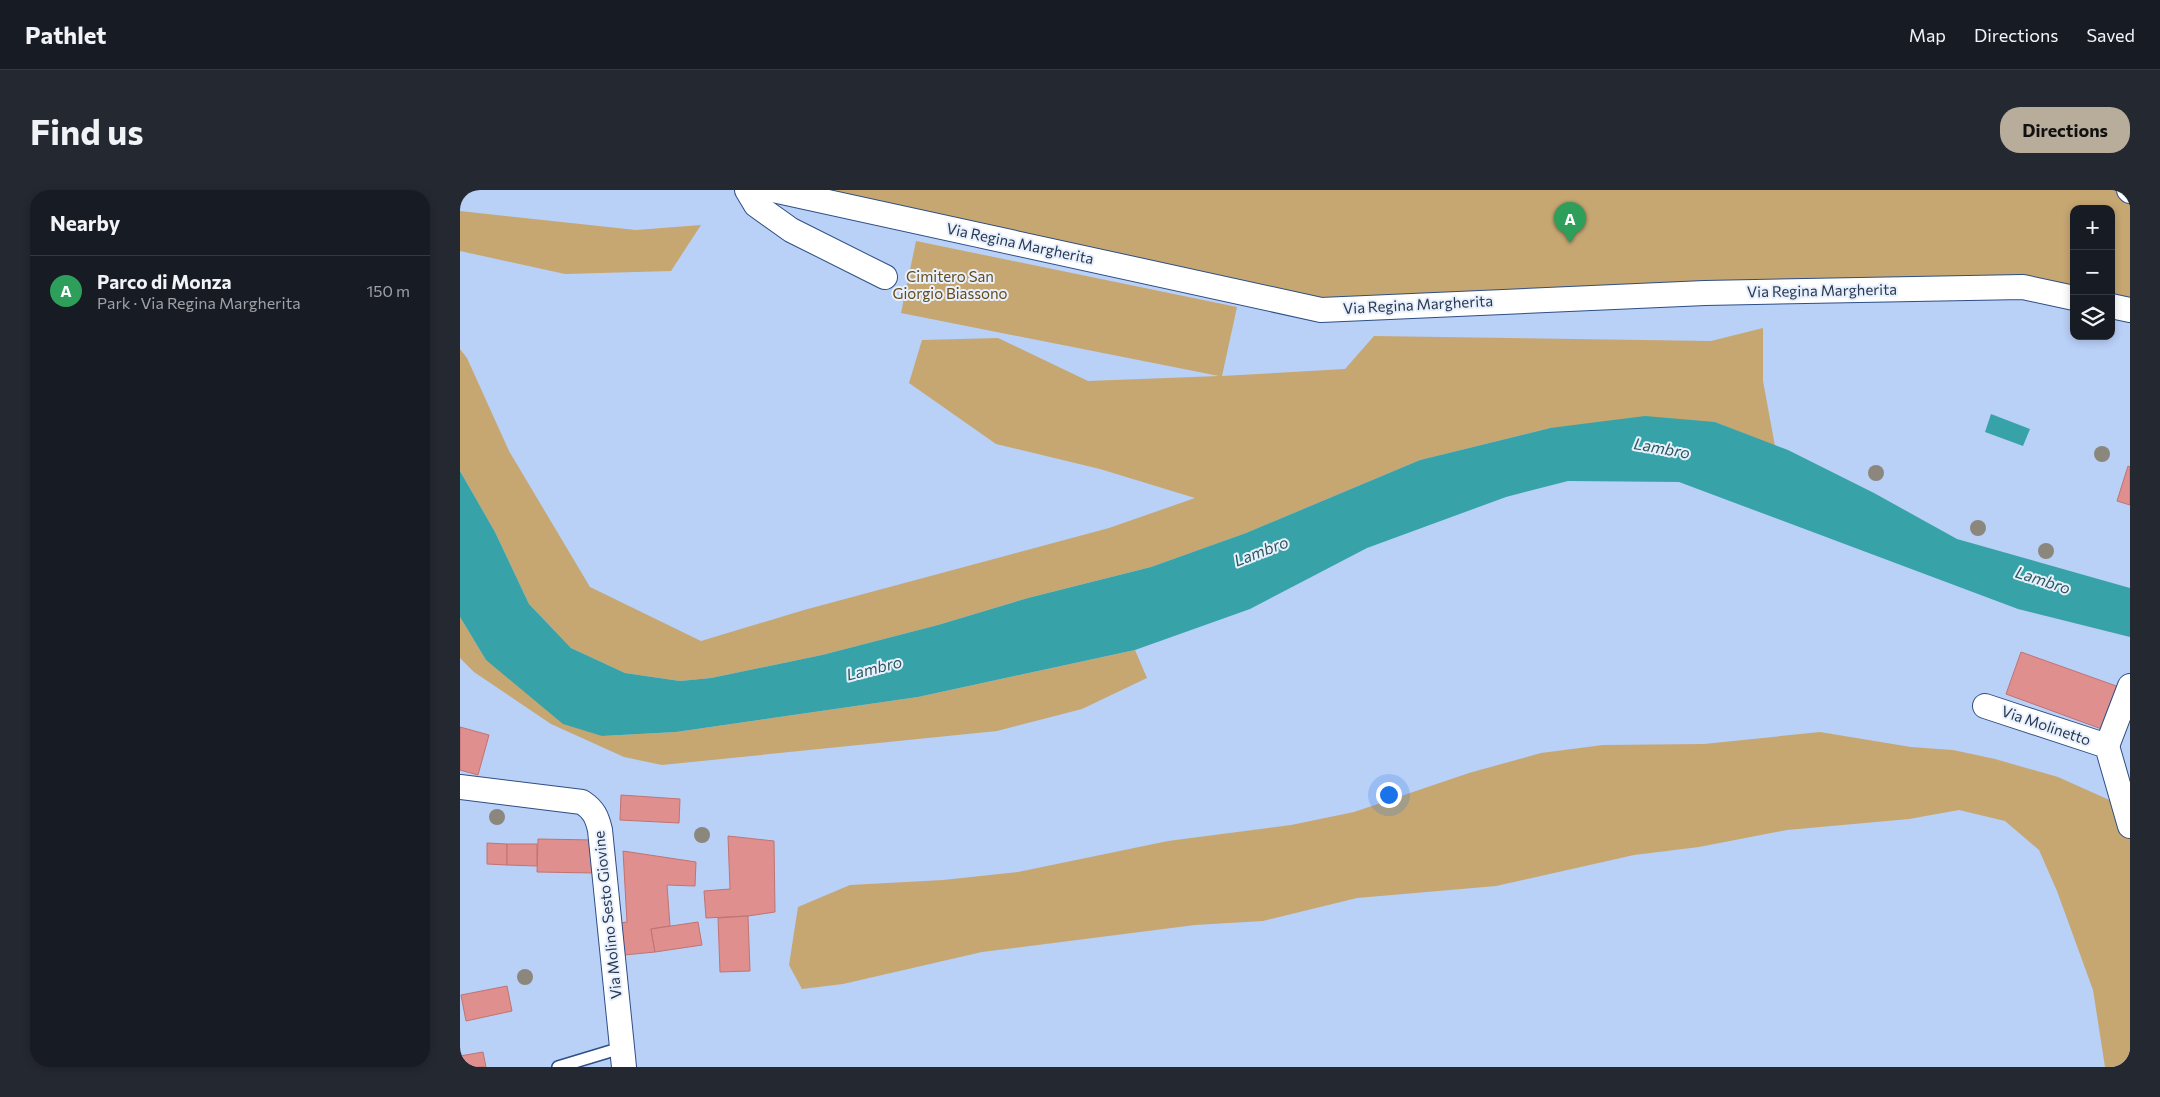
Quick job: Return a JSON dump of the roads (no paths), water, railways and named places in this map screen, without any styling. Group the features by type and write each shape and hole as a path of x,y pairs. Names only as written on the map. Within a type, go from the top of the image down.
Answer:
{"street":[{"path":"747,190 756,205 791,230 885,277"},
{"name":"Via Regina Margherita","path":"773,190 1320,310 1705,293 2013,287 2023,287 2070,297"},
{"path":"2115,307 2130,310"},
{"name":"Via Molinetto","path":"2130,686 2107,746 2130,826"},
{"name":"Via Molinetto","path":"1985,706 2107,746"},
{"name":"Via Molino Sesto Giovine","path":"460,787 582,802 591,808 597,816 600,830 622,1057"}],"lane":[{"path":"558,1067 565,1063 622,1057"}],"water":[{"path":"1991,414 2030,429 2023,446 1985,432"},
{"name":"Lambro","path":"1645,416 1715,422 1788,450 1874,493 1957,539 2130,588 2130,637 2018,609 1679,482 1568,481 1506,497 1367,548 1250,609 1135,650 918,697 676,732 602,736 563,724 486,660 460,617 460,471 495,532 529,604 571,648 625,673 680,681 711,678 822,655 938,625 1028,598 1151,567 1246,533 1420,460 1550,428"}],"place":[{"name":"Parco di Monza","path":"1570,243"}],"park label":[{"name":"Cimitero San Giorgio Biassono","path":"950,286"}]}
